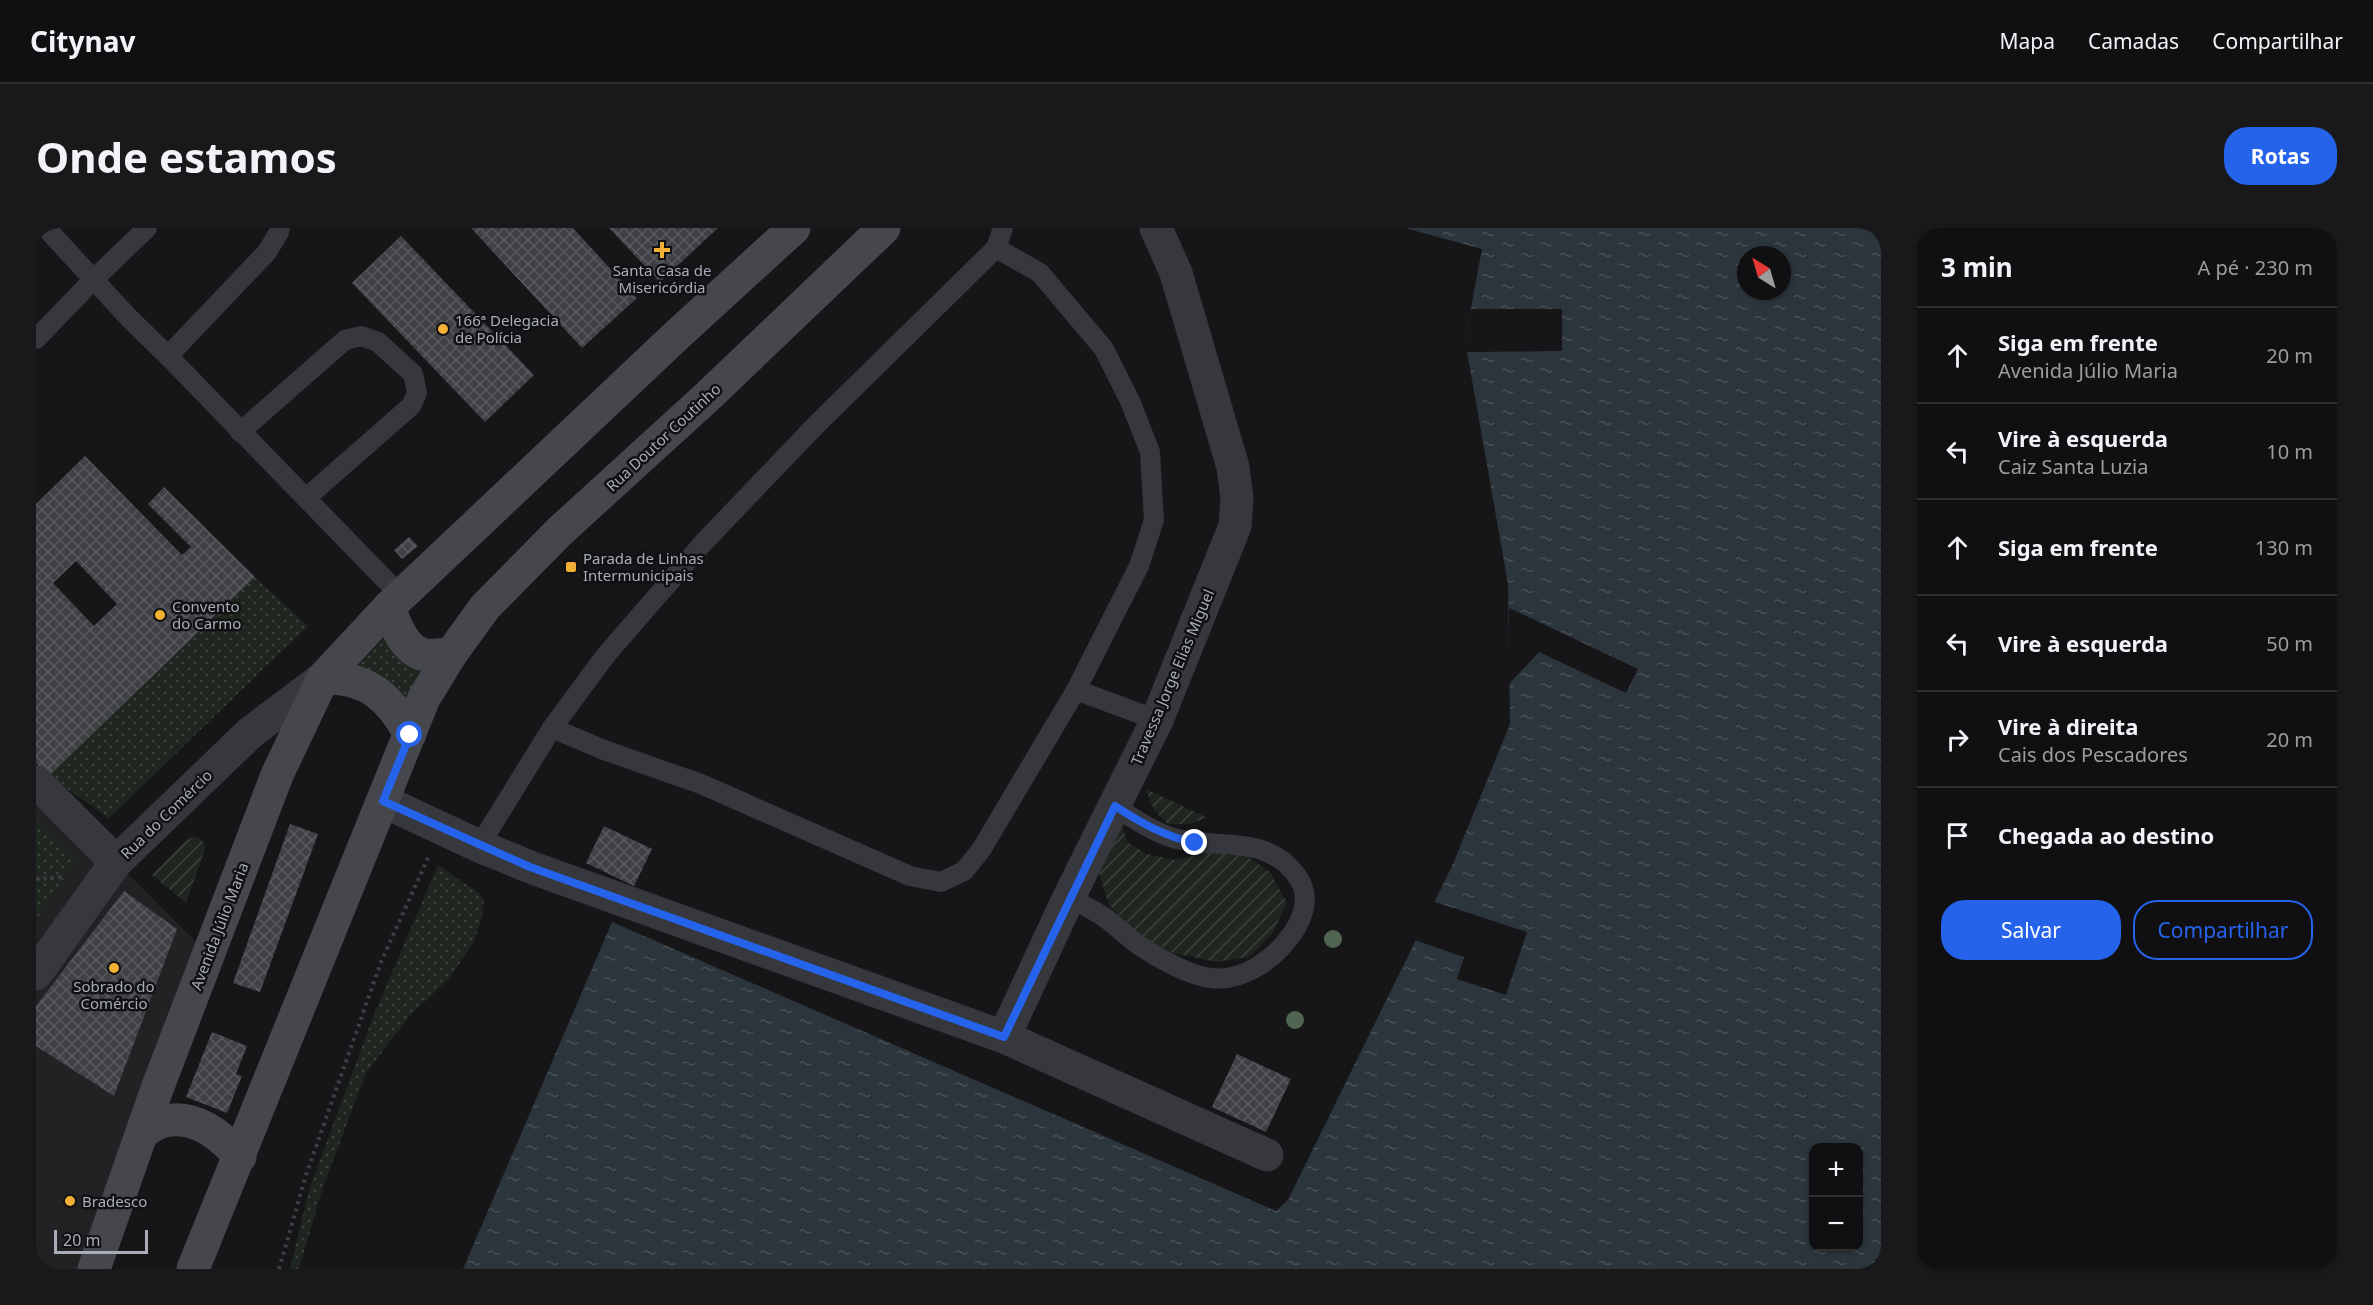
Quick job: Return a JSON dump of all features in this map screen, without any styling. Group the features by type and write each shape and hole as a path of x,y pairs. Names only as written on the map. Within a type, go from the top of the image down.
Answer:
{"main road":[{"path":"451,654 424,655 407,644 397,630 395,602 676,336 794,228"},
{"name":"Rua Doutor Coutinho","path":"451,654 485,607 561,531 884,228"},
{"name":"Avenida Júlio Maria","path":"94,1269 144,1131 154,1096 277,775 323,678 395,602"},
{"path":"193,1269 424,698 451,654"},
{"path":"323,678 342,677 364,685 381,696 397,711 410,735"},
{"path":"144,1131 166,1120 186,1122 209,1129 224,1139 240,1157"}],"street":[{"name":"Travessa Jorge Elias Miguel","path":"1004,1037 1069,897 1157,720 1234,526 1237,499 1233,467 1179,285 1156,228"},
{"name":"Rua do Comércio","path":"36,974 116,862 250,733 323,678"},
{"path":"36,782 116,862"},
{"path":"383,801 530,867 1004,1037 1267,1155"}],"lane":[{"path":"46,228 129,318 306,498 395,602"},
{"path":"36,339 147,228"},
{"path":"168,356 267,252 280,228"},
{"path":"479,846 552,728 606,655 704,542 816,425 996,248 1003,228"},
{"path":"552,728 604,750 701,784 910,876 941,882 964,871 981,850 1076,690 1139,566 1154,520 1149,452 1130,401 1104,349 1040,273 996,248"},
{"path":"240,432 345,340 362,336 378,342 413,374 417,393 411,406 306,498"},
{"path":"1076,690 1157,720"},
{"path":"1069,897 1102,916 1142,947 1181,969 1211,978 1240,975 1265,962 1288,940 1302,919 1306,896 1297,876 1276,857 1256,848 1222,843 1195,843 1170,837 1144,825 1115,806"}],"path":[{"path":"279,1269 306,1175 381,962 430,853 426,821"},
{"path":"36,879 72,877"}],"shaded area":[{"path":"255,577 308,626 109,818 49,776"},
{"path":"385,637 399,660 423,672 407,703 380,676 358,666"},
{"path":"36,782 208,954 94,1269 36,1269"},
{"path":"1146,789 1208,818 1189,824 1168,824 1154,810"},
{"path":"36,819 77,859 36,920"},
{"path":"1121,823 1127,842 1147,854 1174,860 1204,853 1242,853 1270,872 1287,903 1272,934 1249,957 1216,962 1173,953 1139,936 1109,905 1099,873"},
{"path":"195,836 203,841 205,850 186,903 152,875 185,841"},
{"path":"438,865 479,893 484,900 482,917 474,942 451,976 409,1017 366,1073 322,1190 299,1269 290,1269 310,1187 375,1012"}],"water":[{"path":"1405,228 1881,228 1881,1269 463,1269 612,922 1276,1211 1288,1200 1453,864 1510,724 1508,584 1465,340 1482,249"}],"pier":[{"path":"1471,309 1562,309 1562,351 1467,352 1465,340"},
{"path":"1509,608 1638,669 1626,693 1539,652 1509,684"},
{"path":"1432,901 1527,932 1506,995 1457,979 1464,957 1412,939"},
{"path":"1409,947 1412,948 1334,1104 1331,1103"}],"building":[{"path":"471,228 573,228 637,298 582,348"},
{"name":"Santa Casa de Misericórdia","path":"609,228 718,228 660,282"},
{"name":"166ª Delegacia de Polícia","path":"401,236 534,375 485,422 352,283"},
{"name":"Convento do Carmo","path":"85,456 182,555 191,547 148,504 164,487 255,577 49,776 36,763 36,504","holes":["76,561 117,604 94,626 53,583"]},
{"path":"409,537 418,546 402,559 394,550"},
{"path":"290,824 318,834 260,992 233,983"},
{"path":"604,826 652,849 634,886 586,863"},
{"name":"Sobrado do Comércio","path":"124,891 177,929 114,1096 36,1046 36,1006"},
{"path":"212,1032 247,1046 236,1074 242,1076 227,1113 186,1097"},
{"path":"1237,1054 1291,1079 1266,1132 1212,1107"}],"place":[{"name":"Santa Casa de Misericórdia","path":"662,250"},
{"name":"166ª Delegacia de Polícia","path":"443,329"},
{"name":"Parada de Linhas Intermunicipais","path":"571,567"},
{"name":"Convento do Carmo","path":"160,615"},
{"name":"Sobrado do Comércio","path":"114,968"},
{"name":"Bradesco","path":"70,1201"}],"route":[{"path":"410,735 383,801 530,867 1004,1037 1069,897 1115,806 1144,825 1170,837 1195,843"}]}
